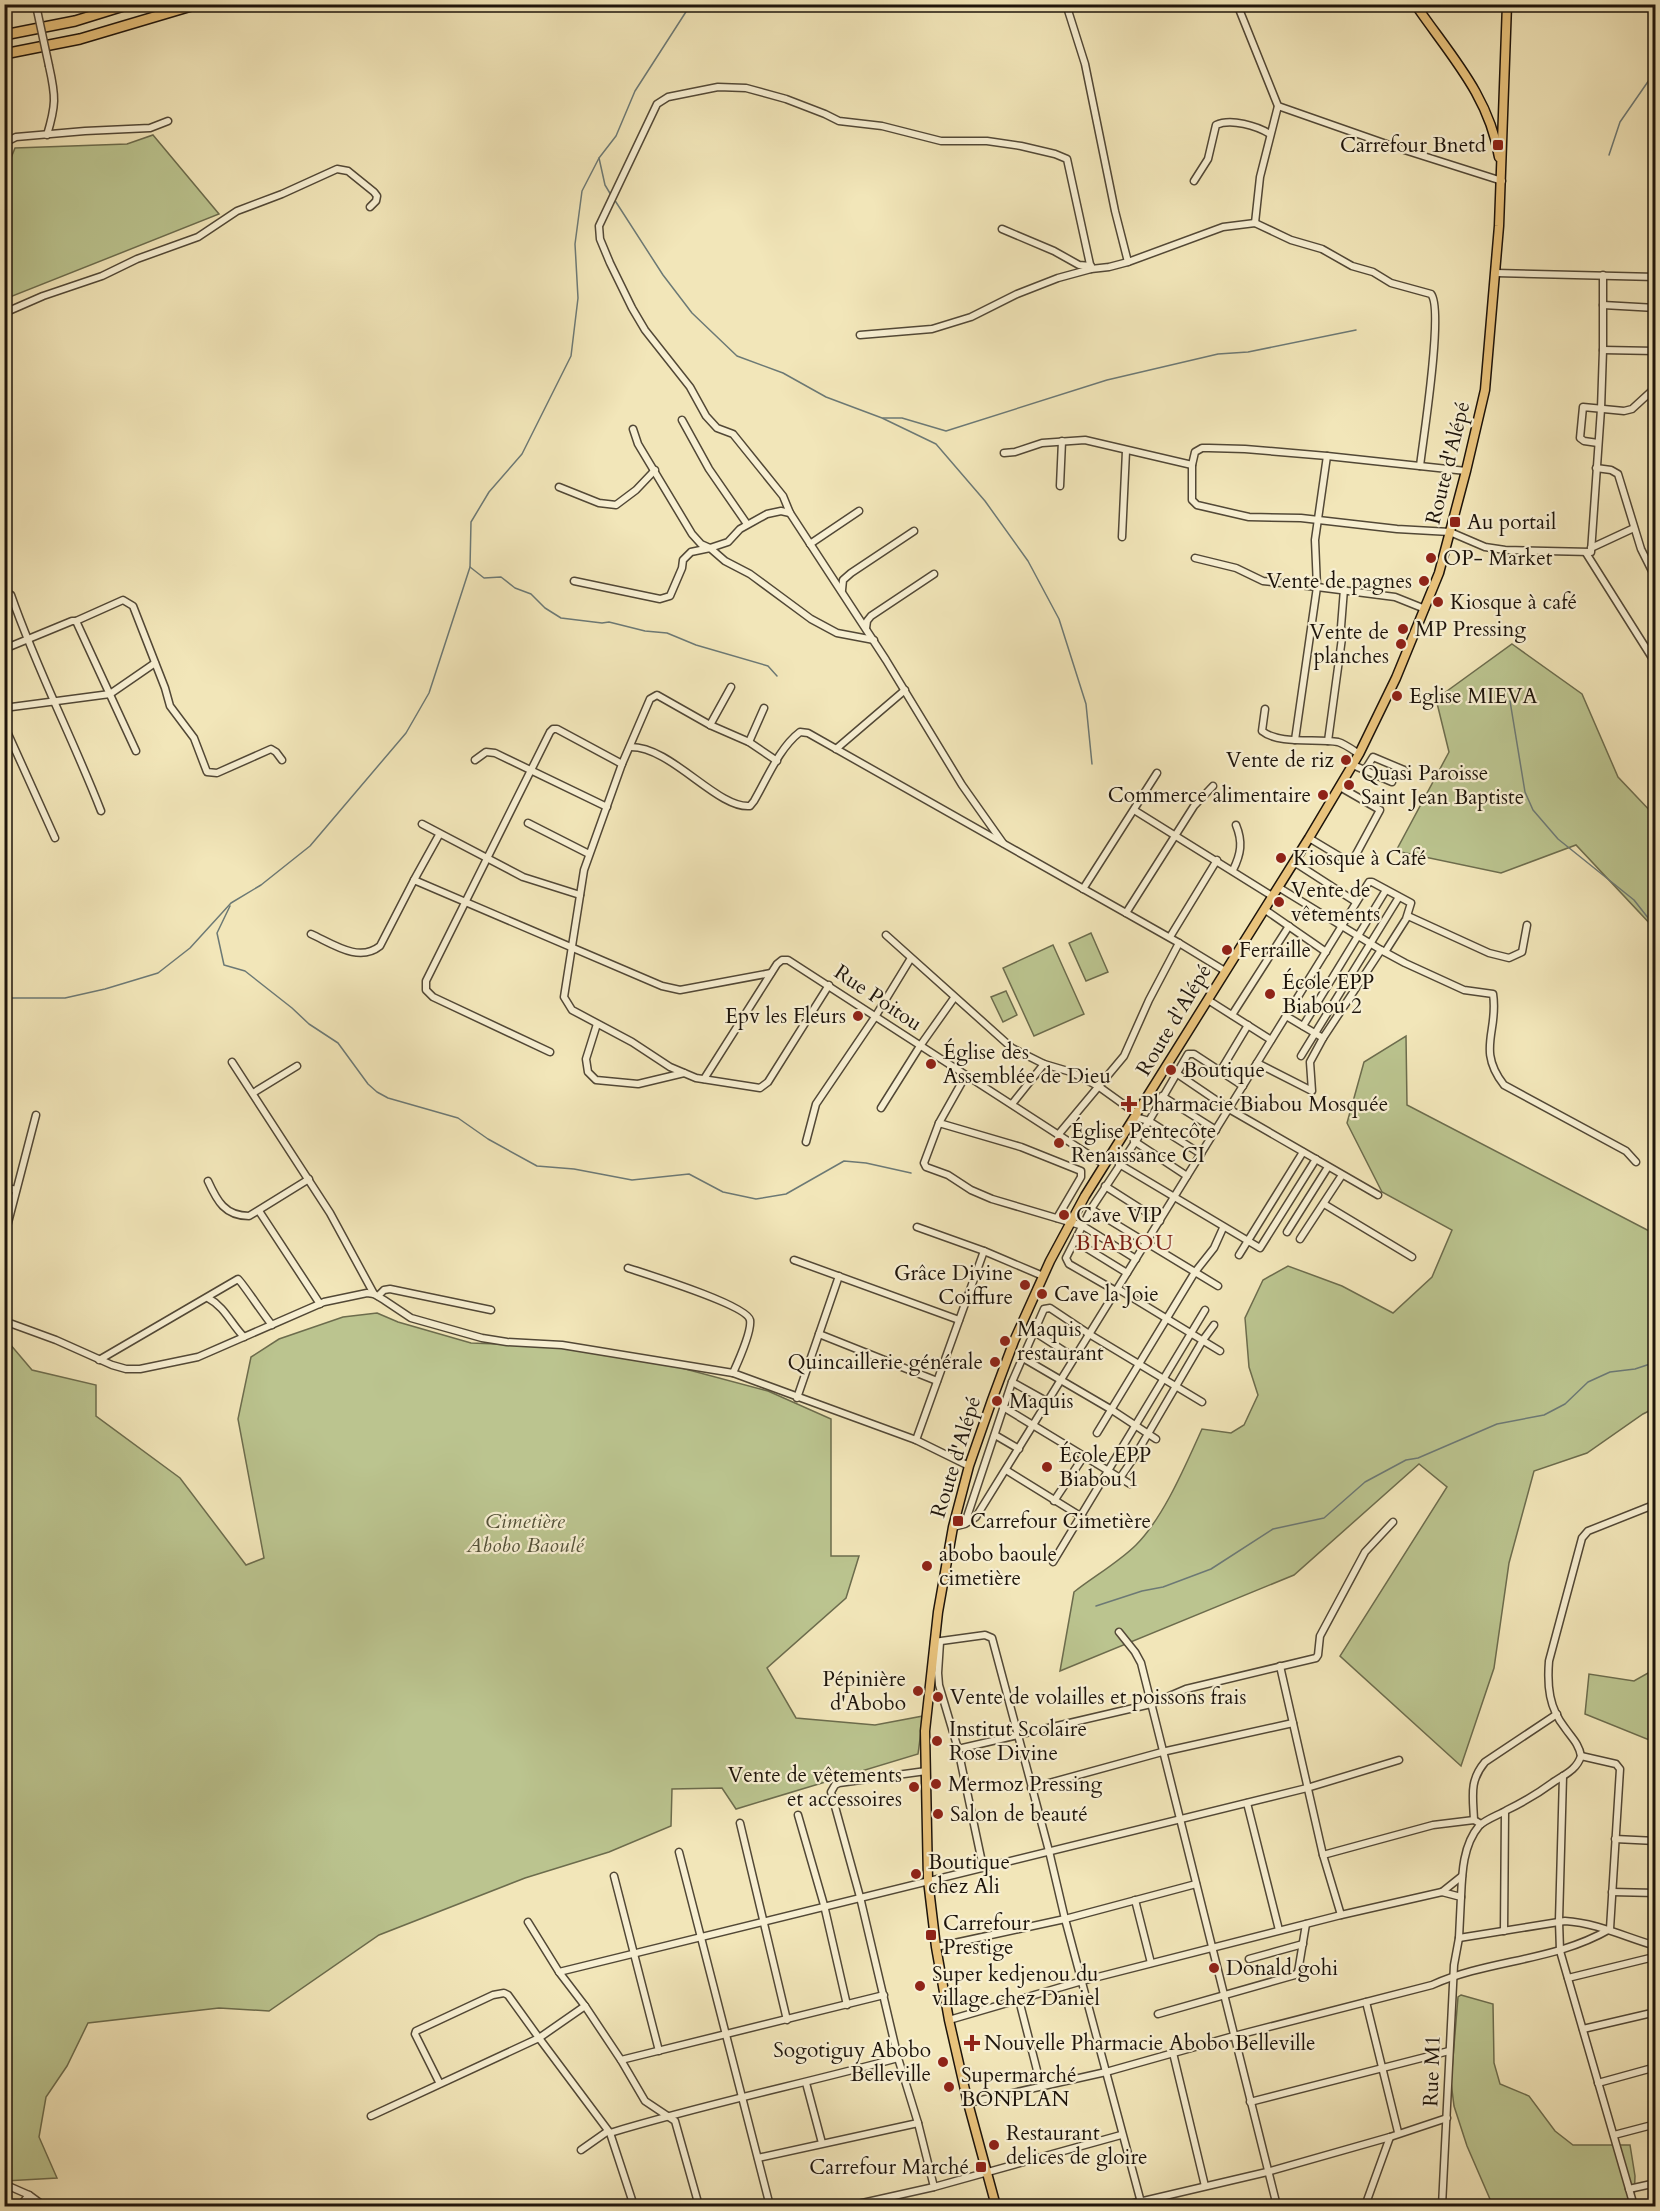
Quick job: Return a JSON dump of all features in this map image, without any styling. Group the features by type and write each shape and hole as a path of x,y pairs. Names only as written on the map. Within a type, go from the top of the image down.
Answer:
{"highway":[{"path":"4,35 75,21 130,4"},
{"path":"4,54 80,39 198,4"}],"main road":[{"name":"Route d'Alépé","path":"1415,4 1477,93 1493,131 1502,181"},
{"name":"Route d'Alépé","path":"996,2206 968,2103 949,2020 936,1947 928,1880 925,1731 953,1527 969,1466 1014,1341 1042,1276 1105,1165 1353,765 1396,678 1425,609 1450,532 1485,390 1502,181 1507,4"}],"street":[{"path":"1066,4 1084,64 1113,203 1128,262"},
{"path":"1237,4 1278,106 1260,177 1255,223"},
{"path":"37,7 55,93 55,109 46,135"},
{"path":"1003,843 962,785 874,640 790,513 783,496 733,434 717,428 706,416 690,387 645,330 632,308 600,239 599,226 657,104 668,97 718,87 746,88 786,99 839,122 882,126 941,141 987,141 1054,154 1067,159 1091,267"},
{"path":"1278,106 1385,144 1502,181"},
{"path":"4,143 16,137 150,128 168,121"},
{"path":"1194,181 1208,159 1216,125 1222,122 1246,125 1270,134"},
{"path":"4,313 198,237 237,211 337,169 348,171 374,192 377,196 376,201 370,207"},
{"path":"1002,229 1054,251 1079,265 1108,267 1128,262 1223,227 1255,223 1290,240 1322,249 1352,266 1373,272 1391,283 1431,294 1434,297 1436,316 1429,401 1420,466"},
{"path":"860,335 932,329 971,317 1017,294 1091,267"},
{"path":"1496,273 1654,277 1656,270"},
{"path":"1603,275 1601,409 1589,550 1656,664"},
{"path":"1603,305 1656,308"},
{"path":"1603,350 1656,351"},
{"path":"1598,443 1584,441 1580,438 1582,409 1585,406 1624,411 1632,409 1656,387"},
{"path":"682,420 709,469 747,524"},
{"path":"633,429 638,444 692,534 701,544 710,548 725,561 750,574 811,619 837,633 874,640"},
{"path":"1004,453 1015,452 1042,443 1085,440 1192,465"},
{"path":"1060,486 1062,441"},
{"path":"1466,471 1327,456 1202,448 1195,452 1192,465 1191,500 1197,505 1249,518 1301,518 1450,532 1485,547 1589,550 1634,528"},
{"path":"1122,537 1126,451"},
{"path":"1295,740 1317,587 1315,551 1327,456"},
{"path":"1596,468 1611,470 1618,474 1634,528 1648,565 1656,579"},
{"path":"559,487 599,503 616,505 636,490 655,470"},
{"path":"574,581 660,598 670,596 683,560 691,552 728,542 740,529 767,514 781,511 790,513"},
{"path":"810,544 859,511"},
{"path":"842,591 843,580 851,573 914,531"},
{"path":"1195,558 1230,566 1263,581 1344,589 1395,597 1425,609"},
{"path":"866,628 871,616 934,574"},
{"path":"1328,741 1342,638 1344,589"},
{"path":"4,591 11,595 52,701 72,738 78,759 102,812"},
{"path":"4,649 123,600 129,603 136,612 170,706 194,738 207,772 217,773 271,749 282,760"},
{"path":"76,621 136,751"},
{"path":"4,708 110,694 155,663"},
{"path":"710,724 731,687"},
{"path":"836,749 905,690"},
{"path":"777,761 749,742 657,695 650,699 622,764 589,854 580,895 564,997 572,1010 684,1073 704,1079 760,1088 768,1082 829,985"},
{"path":"749,742 764,708"},
{"path":"1264,709 1262,731 1269,736 1342,743 1359,754"},
{"path":"4,725 55,838"},
{"path":"550,1052 433,997 426,990 426,981 553,729 622,764"},
{"path":"630,747 637,746 668,760 725,799 743,807 750,806 754,801 777,761 795,736 801,732 808,733 1225,971"},
{"path":"475,760 486,752 495,753 607,807"},
{"path":"1365,770 1373,757 1404,770"},
{"path":"1353,765 1392,782"},
{"path":"1083,889 1157,773"},
{"path":"1126,913 1175,834 1194,806 1212,786"},
{"path":"1309,838 1348,862 1353,860 1380,810 1340,787"},
{"path":"1134,810 1272,896"},
{"path":"528,823 589,854"},
{"path":"422,824 523,878 580,895"},
{"path":"1233,870 1241,850 1242,838 1236,825"},
{"path":"311,934 359,955 374,952 380,946 439,835"},
{"path":"1170,938 1216,860"},
{"path":"1294,862 1356,902"},
{"path":"414,880 662,986 680,990 771,974"},
{"path":"953,1527 965,1524 976,1517 1369,882 1411,903 1408,916 1323,1038 1310,1062 1312,1091 1257,1063"},
{"path":"1278,887 1383,951 1464,990 1492,994 1490,1057 1493,1069 1504,1085 1626,1151 1636,1162"},
{"path":"1303,1026 1386,890"},
{"path":"1301,1056 1399,897"},
{"path":"1264,909 1326,952"},
{"path":"1408,916 1479,950 1509,958 1522,952 1527,925"},
{"path":"1232,1015 1289,926"},
{"path":"886,935 1012,1048 1044,1064 1071,1072 1098,1086 1136,1116 1149,1121 1201,1154"},
{"path":"1058,1135 1124,1056 1149,1000 1179,943"},
{"path":"806,1142 816,1104 875,1017 911,958"},
{"name":"Rue Poitou","path":"771,974 782,960 788,960 1105,1165"},
{"path":"704,1079 771,974"},
{"path":"881,1108 954,998"},
{"path":"1208,1000 1271,1040"},
{"path":"1286,1016 1323,1038"},
{"path":"597,1024 586,1059 588,1071 596,1080 638,1084 684,1073"},
{"path":"1221,1070 1248,1025"},
{"path":"1220,1351 1066,1261 1066,1258 1091,1209 1149,1121 1186,1055 1192,1053 1243,1086"},
{"path":"232,1062 309,1179 376,1295"},
{"path":"1012,1104 1044,1064"},
{"path":"253,1093 297,1066"},
{"path":"1176,1073 1229,1109 1378,1195"},
{"path":"966,1075 939,1123 926,1156 924,1163 926,1167 948,1175 971,1190 992,1198 1083,1226 1136,1259"},
{"path":"1162,1096 1216,1130"},
{"path":"4,1238 36,1115"},
{"path":"939,1123 1021,1147 1081,1171 1081,1177 1058,1218"},
{"path":"1134,1141 1187,1176"},
{"path":"1239,1255 1303,1152"},
{"path":"1119,1164 1257,1248 1262,1246 1316,1159"},
{"path":"1287,1232 1328,1167"},
{"path":"1300,1239 1342,1175"},
{"path":"208,1181 220,1206 240,1216 249,1216 309,1179"},
{"path":"1105,1186 1160,1221"},
{"path":"4,1187 16,1190"},
{"path":"1324,1204 1412,1257"},
{"path":"1091,1209 1145,1244 1218,1286"},
{"path":"259,1211 320,1304"},
{"path":"917,1227 984,1251 1042,1276"},
{"path":"1097,1433 1195,1272 1214,1248 1223,1228"},
{"path":"1075,1241 1127,1273"},
{"path":"916,1440 984,1251"},
{"path":"794,1260 959,1320"},
{"path":"628,1268 676,1284 748,1315 749,1330 734,1373"},
{"path":"797,1398 839,1276"},
{"path":"99,1360 237,1279 242,1281 253,1302 272,1325"},
{"path":"376,1295 390,1289 491,1310"},
{"path":"4,1321 99,1360 126,1369 140,1369 188,1360 320,1304 367,1293 376,1295 411,1318 482,1338 507,1342 562,1345 734,1373 916,1440 969,1466"},
{"path":"208,1298 220,1306 244,1337"},
{"path":"965,1524 1012,1382 1044,1309 1047,1308 1202,1402"},
{"path":"1053,1562 1205,1310"},
{"path":"1120,1478 1214,1325"},
{"path":"1033,1331 1075,1358"},
{"path":"819,1334 937,1381"},
{"path":"1023,1358 1112,1410 1156,1439"},
{"path":"1012,1382 1048,1402"},
{"path":"1004,1407 1130,1484"},
{"path":"995,1435 1019,1449"},
{"path":"1054,1501 1084,1456"},
{"path":"1006,1470 1090,1522"},
{"path":"1323,1855 1433,1825 1474,1820 1481,1824 1505,1812 1578,1764 1581,1756 1575,1739 1557,1714 1548,1691 1549,1661 1582,1538 1588,1531 1656,1504"},
{"path":"958,1749 1151,1704 1186,1689 1316,1658 1321,1632 1365,1552 1393,1522"},
{"path":"1119,1632 1138,1657 1151,1704 1276,2206"},
{"path":"983,1867 958,1749 939,1685 937,1642 985,1635 990,1637 1050,1851 1065,1919 1141,2204"},
{"path":"1280,1666 1323,1855 1341,1915"},
{"path":"1474,1820 1473,1786 1478,1770 1485,1762 1557,1714"},
{"path":"1031,1788 1162,1752 1293,1723"},
{"path":"1581,1756 1616,1764 1620,1769 1610,1929"},
{"path":"559,1972 1248,1803 1399,1760"},
{"path":"926,1770 839,1783 832,1788 832,1799 860,1897 898,2058 934,2187"},
{"path":"1563,1776 1560,1951 1634,2206"},
{"path":"1248,1803 1280,1930"},
{"path":"1504,1931 1505,1812"},
{"path":"798,1815 825,1905 847,2005"},
{"path":"740,1823 787,2020"},
{"name":"Rue M1","path":"1442,2206 1453,1976 1459,1938 1462,1876 1472,1837 1481,1824"},
{"path":"1615,1839 1656,1841"},
{"path":"679,1852 770,2206"},
{"path":"614,1876 659,2051"},
{"path":"949,2020 1212,1947 1442,1892 1462,1876"},
{"path":"936,1947 1065,1919 1196,1884"},
{"path":"1442,1892 1461,1897"},
{"path":"1612,1892 1656,1893"},
{"path":"1135,1900 1151,1963"},
{"path":"528,1922 559,1972 621,2060 645,2101 675,2121 699,2206"},
{"path":"1459,1938 1559,1922 1582,1922 1610,1929 1654,1945 1655,1960 1568,1978"},
{"path":"1158,2014 1295,1975 1298,1972 1306,1923"},
{"path":"968,2103 1106,2072 1432,1985 1453,1976 1560,1951 1587,1942 1610,1929"},
{"path":"1249,1959 1303,1944"},
{"path":"440,2084 415,2034 419,2029 493,1995 504,1993 508,1995 609,2132 634,2206"},
{"path":"621,2060 884,1995"},
{"path":"1019,2000 1041,2086"},
{"path":"1366,2002 1398,2133"},
{"path":"371,2116 538,2038 585,2006"},
{"path":"1583,2029 1656,2012"},
{"path":"1250,2102 1449,2051"},
{"path":"1173,2053 1205,2186"},
{"path":"581,2150 609,2132 668,2115 806,2083 898,2058"},
{"path":"1598,2083 1656,2067"},
{"path":"806,2083 822,2143"},
{"path":"1122,2206 1141,2204 1267,2172 1390,2137 1447,2118"},
{"path":"758,2158 918,2123"},
{"path":"1614,2135 1656,2124"},
{"path":"849,2206 934,2187 1121,2135"},
{"path":"1365,2206 1390,2137"},
{"path":"1629,2189 1656,2183"},
{"path":"4,2184 29,2195 44,2206"},
{"path":"20,2206 29,2195"}],"green space":[{"path":"153,135 219,214 5,299 5,173 15,148 127,144"},
{"path":"1512,644 1582,694 1618,777 1655,816 1655,929 1576,845 1501,873 1396,851 1449,752 1436,699"},
{"path":"1091,933 1108,972 1086,981 1069,943"},
{"path":"1053,945 1084,1014 1034,1036 1003,968"},
{"path":"1006,991 1017,1015 1003,1022 991,997"},
{"path":"1406,1036 1407,1105 1655,1234 1655,1408 1587,1453 1534,1471 1509,1563 1494,1668 1461,1766 1340,1656 1447,1487 1419,1464 1294,1575 1060,1671 1074,1592 1122,1557 1146,1533 1174,1490 1202,1429 1231,1433 1244,1425 1258,1395 1249,1367 1245,1318 1263,1280 1288,1266 1342,1286 1393,1313 1432,1277 1452,1230 1382,1192 1347,1123 1364,1062"},
{"name":"Cimetière Abobo Baoulé","path":"377,1313 398,1322 471,1343 553,1346 659,1362 768,1391 831,1419 831,1556 859,1556 846,1598 767,1668 796,1718 875,1725 923,1716 918,1754 736,1809 722,1788 672,1789 671,1826 609,1852 525,1878 379,1935 269,2011 219,2008 88,2023 67,2066 46,2097 39,2137 57,2178 5,2181 4,1337 32,1370 96,1385 96,1416 180,1478 246,1565 264,1558 238,1419 251,1357 279,1339 343,1317"},
{"path":"1655,1669 1655,1756 1652,1741 1585,1714 1589,1674 1634,1681"},
{"path":"1461,1995 1493,2004 1494,2063 1500,2084 1529,2096 1555,2131 1573,2145 1630,2145 1635,2176 1634,2203 1638,2206 1493,2206 1467,2146 1454,2106 1451,2082 1458,1997"}],"waterway":[{"path":"4,998 65,998 158,973 190,948 231,903 261,885 310,846 406,733 429,693 470,567 471,522 489,492 522,454 571,356 578,298 575,244 582,191 599,158 616,136 635,91 691,4"},
{"path":"1609,155 1620,122 1656,70"},
{"path":"599,158 605,185 611,195"},
{"path":"614,199 663,275 692,313 737,356 783,373 826,397 882,418 936,444 985,501 1028,561 1059,619 1086,704 1092,764"},
{"path":"883,418 902,418 946,431 1107,380 1218,354 1248,352 1356,330"},
{"path":"470,567 484,578 501,577 515,588 531,594 545,608 561,618 609,622 645,631 667,633 696,645 768,666 777,676"},
{"path":"1510,701 1525,792 1533,810 1558,839 1634,900 1656,928"},
{"path":"230,906 217,933 224,965 245,971 309,1024 338,1043 368,1084 377,1092 388,1098 458,1118 488,1139 537,1166 574,1169 632,1180 689,1174 723,1192 756,1199 786,1194 844,1161 866,1163 911,1173"},
{"path":"1096,1606 1142,1591 1163,1587 1211,1569 1273,1529 1324,1518 1365,1482 1406,1460 1418,1458 1497,1424 1544,1415 1565,1404 1588,1382 1610,1372 1635,1369 1656,1362"}],"place":[{"name":"Carrefour Bnetd","path":"1498,145"},
{"name":"Au portail","path":"1455,522"},
{"name":"OP- Market","path":"1431,558"},
{"name":"Vente de pagnes","path":"1424,581"},
{"name":"Kiosque à café","path":"1438,602"},
{"name":"MP Pressing","path":"1403,629"},
{"name":"Vente de planches","path":"1401,644"},
{"name":"Eglise MIEVA","path":"1397,696"},
{"name":"Vente de riz","path":"1346,760"},
{"name":"Quasi Paroisse Saint Jean Baptiste","path":"1349,785"},
{"name":"Commerce alimentaire","path":"1323,795"},
{"name":"Kiosque à Café","path":"1281,858"},
{"name":"Vente de vêtements","path":"1279,902"},
{"name":"Ferraille","path":"1227,950"},
{"name":"École EPP Biabou 2","path":"1270,994"},
{"name":"Epv les Fleurs","path":"858,1016"},
{"name":"Église des Assemblée de Dieu","path":"931,1064"},
{"name":"Boutique","path":"1171,1070"},
{"name":"Pharmacie Biabou Mosquée","path":"1129,1104"},
{"name":"Église Pentecôte Renaissance CI","path":"1059,1143"},
{"name":"Cave VIP","path":"1064,1215"},
{"name":"Grâce Divine Coiffure","path":"1025,1285"},
{"name":"Cave la Joie","path":"1042,1294"},
{"name":"Maquis restaurant","path":"1005,1341"},
{"name":"Quincaillerie générale","path":"995,1362"},
{"name":"Maquis","path":"997,1401"},
{"name":"École EPP Biabou 1","path":"1047,1467"},
{"name":"Carrefour Cimetière","path":"958,1521"},
{"name":"abobo baoule cimetière","path":"927,1566"},
{"name":"Pépinière d'Abobo","path":"918,1691"},
{"name":"Vente de volailles et poissons frais","path":"938,1697"},
{"name":"Institut Scolaire Rose Divine","path":"937,1741"},
{"name":"Mermoz Pressing","path":"936,1784"},
{"name":"Vente de vêtements et accessoires","path":"914,1787"},
{"name":"Salon de beauté","path":"938,1814"},
{"name":"Boutique chez Ali","path":"916,1874"},
{"name":"Carrefour Prestige","path":"931,1935"},
{"name":"Donald gohi","path":"1214,1968"},
{"name":"Super kedjenou du village chez Daniel","path":"920,1986"},
{"name":"Nouvelle Pharmacie Abobo Belleville","path":"972,2043"},
{"name":"Sogotiguy Abobo Belleville","path":"943,2062"},
{"name":"Supermarché BONPLAN","path":"949,2087"},
{"name":"Restaurant delices de gloire","path":"994,2145"},
{"name":"Carrefour Marché","path":"981,2167"}],"district":[{"name":"BIABOU","path":"1125,1243"}]}
